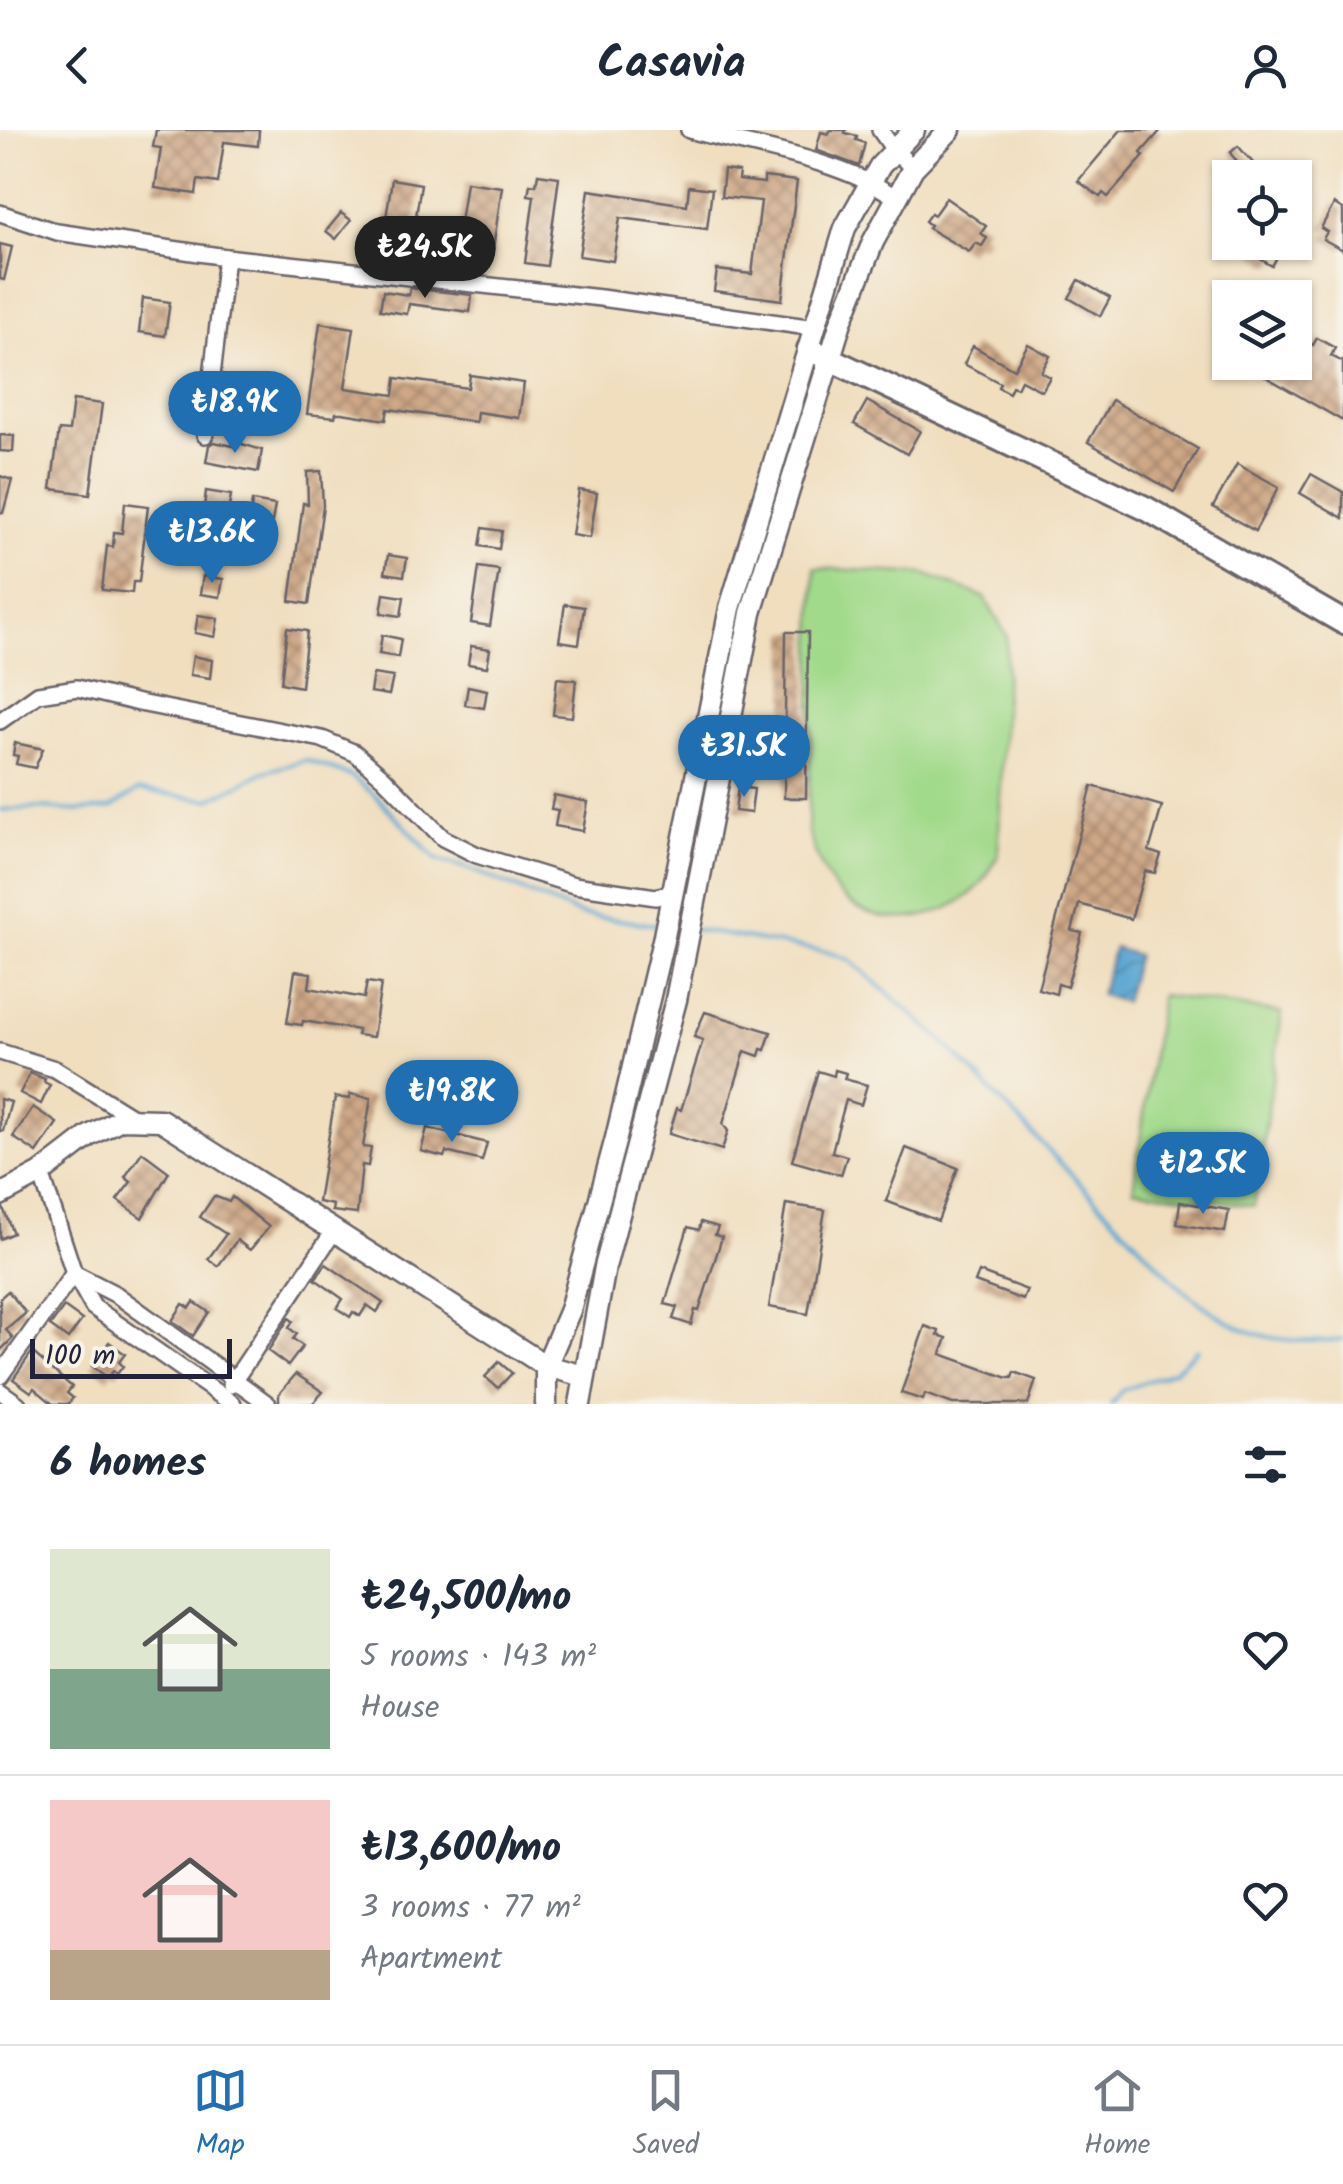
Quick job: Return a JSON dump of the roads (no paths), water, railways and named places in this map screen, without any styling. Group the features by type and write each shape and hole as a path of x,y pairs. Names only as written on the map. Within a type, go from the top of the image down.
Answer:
{"main road":[{"path":"818,346 1147,510 1343,622"}],"street":[{"path":"689,130 871,181 897,198"},
{"path":"880,130 914,168"},
{"path":"580,1404 606,1268 676,1000 751,612 846,228 871,181 914,130"},
{"path":"546,1404 546,1366 570,1310 664,936 730,608 818,346 914,168 950,130"},
{"path":"0,213 56,232 226,257 601,298 818,346"},
{"path":"204,434 226,257"},
{"path":"0,720 38,694 77,688 322,739 354,753 443,838 477,855 574,885 670,902"},
{"path":"0,1052 55,1069 138,1120"},
{"path":"0,1194 41,1172 89,1136 121,1120 161,1120 546,1366 584,1376"},
{"path":"41,1172 74,1273 93,1307 228,1401 234,1380 334,1231"},
{"path":"0,1376 74,1273"},
{"path":"74,1273 117,1295 268,1404"},
{"path":"0,1391 18,1404"}],"water":[{"path":"1114,948 1137,955 1124,1002 1100,995"}],"waterway":[{"path":"0,810 111,808 139,790 209,800 264,772 306,760 351,776 376,796 437,860 467,868 582,915 657,925"},
{"path":"696,930 828,952 850,960 943,1041 1180,1287 1200,1303 1237,1326 1274,1338 1343,1340"},
{"path":"1111,1404 1121,1391 1174,1371 1197,1349"}]}
